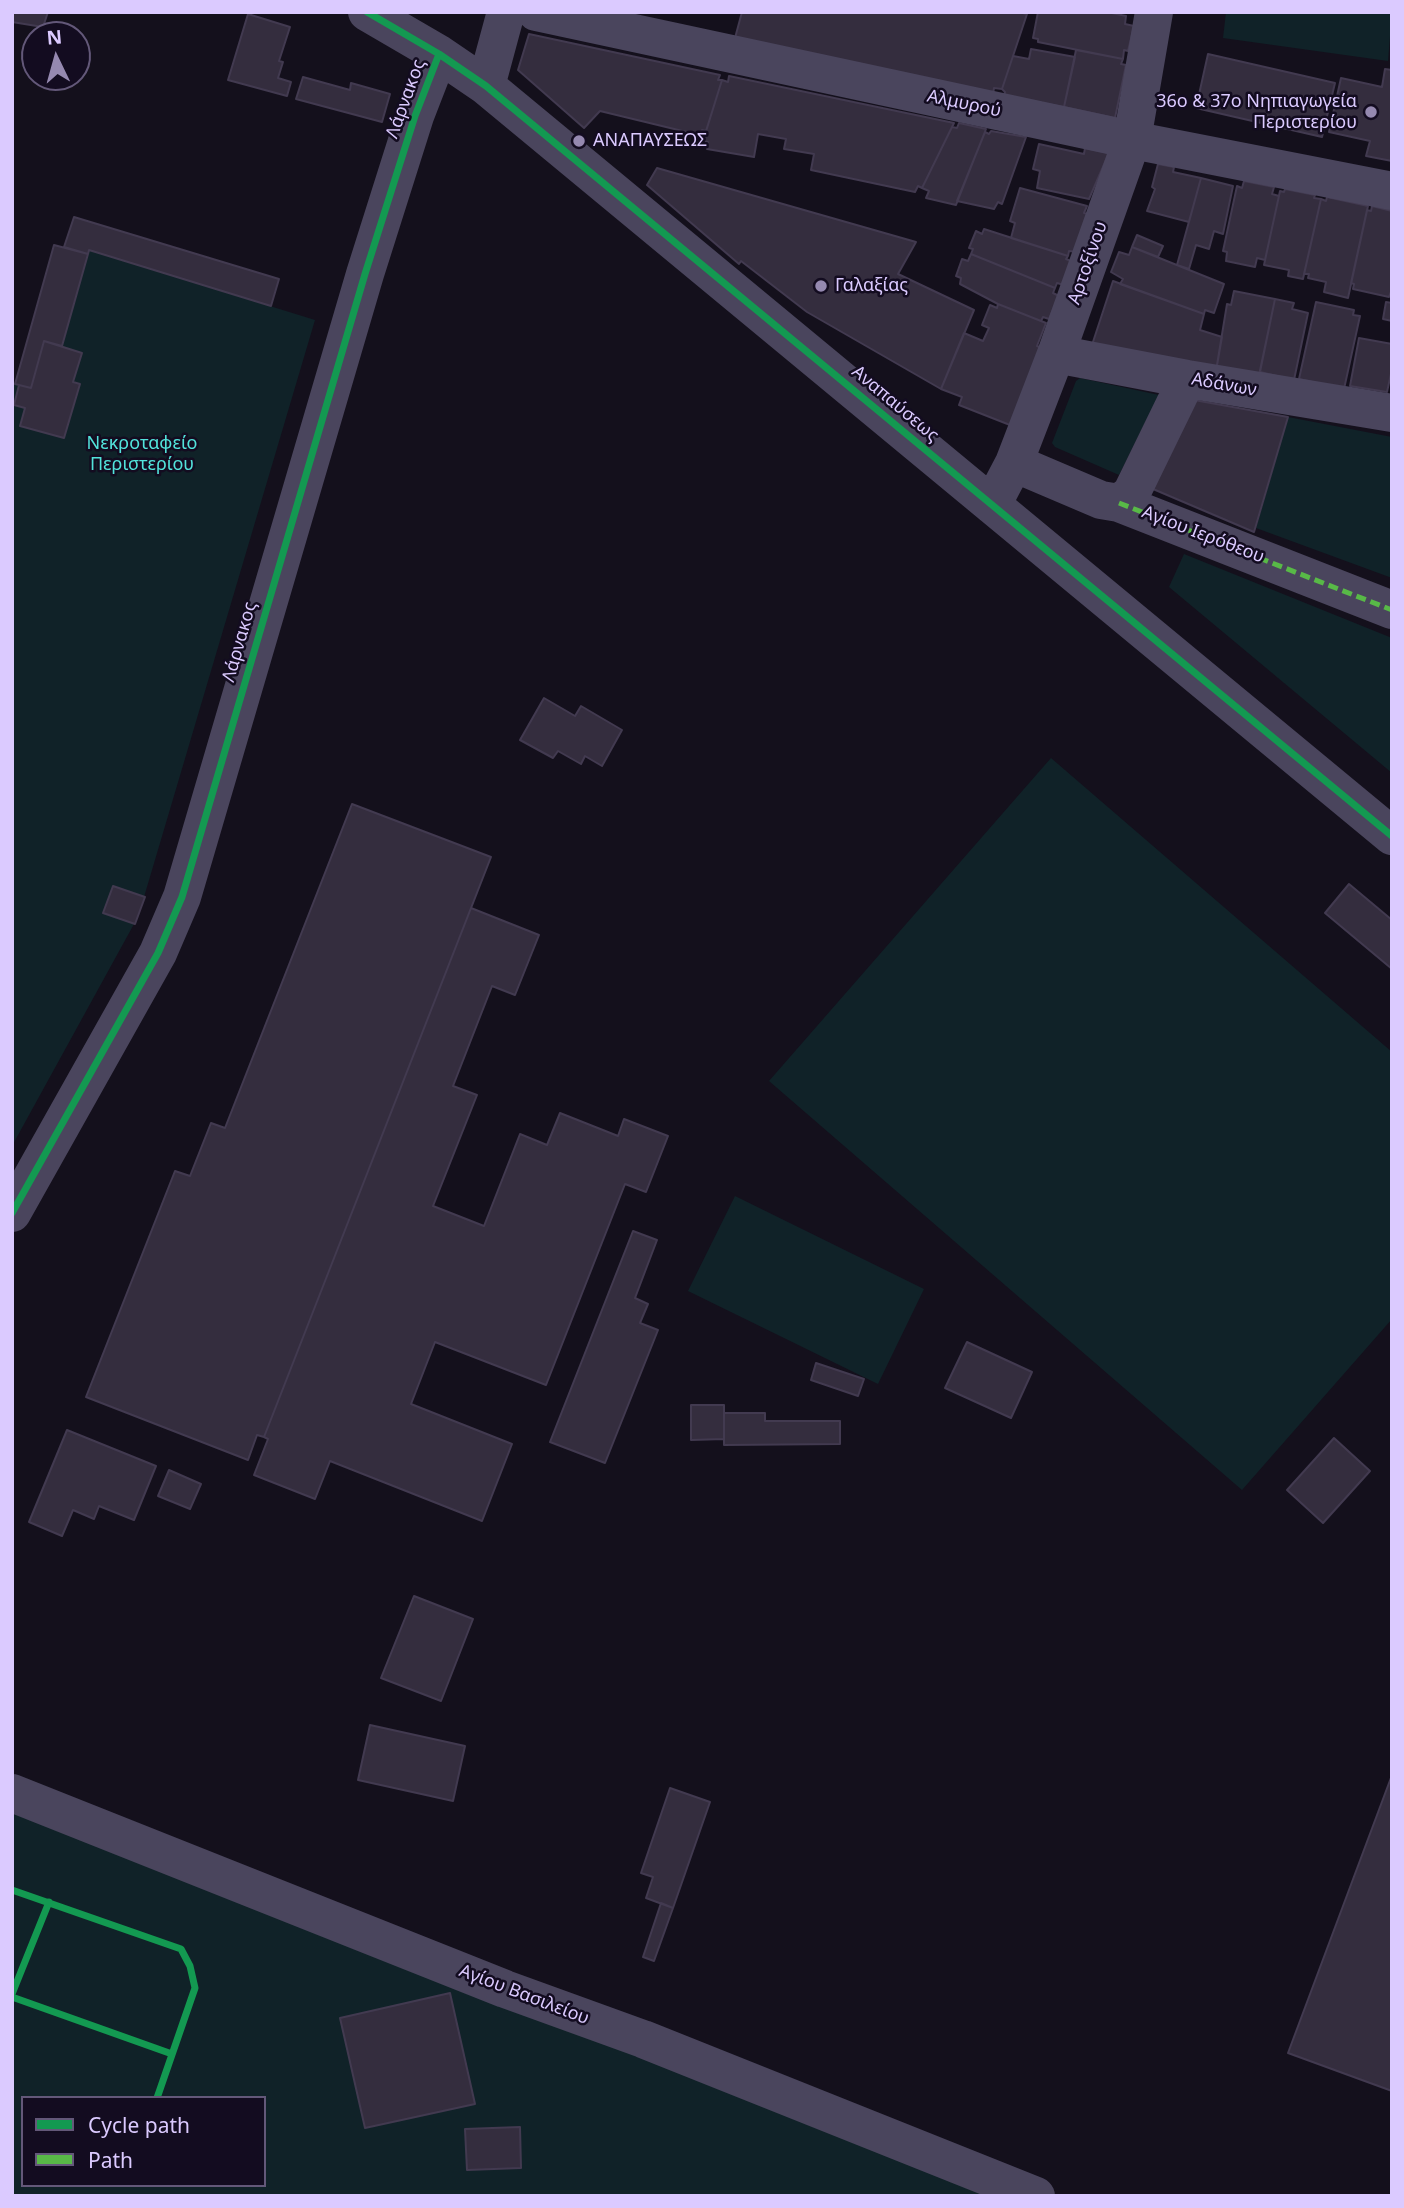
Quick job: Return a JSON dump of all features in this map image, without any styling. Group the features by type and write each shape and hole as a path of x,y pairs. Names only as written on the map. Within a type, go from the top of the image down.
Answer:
{"street":[{"name":"Αναπαύσεως","path":"367,12 439,54 486,86 1392,836"},
{"path":"486,86 506,12"},
{"name":"Αλμυρού","path":"536,12 1132,140 1392,191"},
{"name":"Αρτοξίνου","path":"992,505 1014,463 1056,354 1132,140 1154,12"},
{"name":"Λάρνακος","path":"12,1213 158,953 182,897 365,274 415,116 439,54"},
{"name":"Αδάνων","path":"1056,354 1186,379 1392,413"},
{"path":"1119,502 1131,494 1186,379"},
{"name":"Αγίου Ιερόθεου","path":"1014,463 1101,500 1119,502 1392,610"},
{"name":"Αγίου Βασιλείου","path":"12,1793 505,1989 643,2039 1036,2196"}],"green space":[{"path":"1226,12 1392,12 1388,61 1223,38"},
{"name":"Νεκροταφείο Περιστερίου","path":"89,250 315,320 144,897 134,924 12,1146 12,383 31,388 44,341 62,346"},
{"path":"1080,378 1159,395 1119,475 1055,447 1052,443 1076,381"},
{"path":"1288,417 1392,437 1392,578 1256,528"},
{"path":"1184,554 1392,638 1392,773 1169,587"},
{"path":"1051,758 1392,1052 1392,1319 1242,1490 769,1081"},
{"path":"735,1196 924,1289 878,1384 688,1291"},
{"path":"12,1805 1006,2196 12,2196"}],"building":[{"path":"12,12 48,12 45,21 12,22"},
{"path":"742,12 1027,14 1002,89 994,88 993,94 735,38"},
{"path":"1038,12 1107,12 1126,16 1125,24 1134,26 1128,51 1124,50 1123,59 1038,42 1038,39 1033,38"},
{"path":"248,14 290,27 279,61 283,62 278,78 291,82 287,96 228,80"},
{"path":"529,34 720,75 718,80 722,80 706,131 702,130 699,135 600,111 584,128 518,70"},
{"path":"1031,49 1075,57 1064,107 1004,96 1002,89 1013,56 1029,59"},
{"path":"1076,50 1123,59 1121,64 1126,65 1115,118 1064,107"},
{"path":"1208,54 1335,83 1322,137 1196,108"},
{"path":"1385,69 1392,70 1392,161 1366,156 1370,141 1329,132 1341,78 1382,87"},
{"path":"729,76 954,123 922,188 918,186 915,192 811,170 814,154 784,149 786,139 758,134 754,157 707,149 708,142 703,141 722,80 728,82"},
{"path":"303,77 350,90 351,83 390,94 382,122 296,99"},
{"path":"959,123 986,129 956,205 926,198 929,191 922,188 952,127 957,128"},
{"path":"991,131 1026,137 1002,204 998,202 994,209 957,201 985,132 989,134"},
{"path":"1039,144 1084,154 1085,148 1109,153 1089,199 1037,188 1040,171 1033,169"},
{"path":"1158,164 1174,167 1173,172 1201,178 1189,222 1147,211 1155,189 1152,187"},
{"path":"657,168 916,242 898,274 974,310 941,389 807,312 741,261 739,264 647,185"},
{"path":"1201,178 1233,186 1223,234 1214,231 1209,249 1196,245 1189,269 1177,265"},
{"path":"1244,181 1274,187 1272,194 1279,196 1265,260 1257,258 1255,267 1226,261 1227,252 1223,251 1237,186 1242,188"},
{"path":"1020,188 1087,206 1084,213 1089,214 1077,252 1069,251 1068,256 1011,238 1015,223 1010,221"},
{"path":"1285,189 1315,195 1314,198 1321,199 1303,279 1288,276 1289,270 1264,265 1280,191 1284,192"},
{"path":"1327,197 1368,206 1348,298 1324,292 1326,282 1308,278 1309,274 1304,274 1321,199 1326,201"},
{"path":"1372,206 1392,211 1392,289 1389,297 1353,289 1354,284 1351,283 1367,210 1371,211"},
{"path":"74,217 279,279 271,306 89,250 88,254 64,247"},
{"path":"984,229 1068,256 1066,259 1073,262 1064,285 1057,283 1055,288 971,254 973,249 969,248 976,231 982,234"},
{"path":"1137,235 1163,246 1158,257 1132,247"},
{"path":"54,245 88,254 62,346 44,341 31,388 15,384"},
{"path":"1132,247 1224,284 1214,313 1205,310 1204,314 1120,284 1123,279 1111,272 1119,252 1129,255"},
{"path":"971,254 1055,288 1053,293 1059,296 1049,319 1043,317 1041,321 998,304 960,284 961,278 956,276 962,259 968,261"},
{"path":"1113,281 1204,314 1200,330 1222,337 1216,371 1092,345"},
{"path":"1234,291 1275,299 1258,380 1216,371 1227,304 1231,305"},
{"path":"1275,299 1294,303 1292,309 1308,313 1294,380 1260,372"},
{"path":"1316,302 1354,310 1353,315 1360,316 1344,389 1299,379"},
{"path":"1386,302 1392,303 1392,321 1383,319"},
{"path":"998,304 1046,323 1037,346 1042,348 1010,425 959,405 962,397 941,389 964,333 983,341 989,328 982,325 990,305 997,308"},
{"path":"1359,338 1392,344 1392,369 1387,392 1350,386"},
{"path":"44,341 82,353 73,382 80,384 64,438 20,426 25,408 14,405 19,385 31,388"},
{"path":"1194,400 1288,417 1254,532 1153,489"},
{"path":"544,698 575,716 581,706 622,730 602,766 585,756 581,764 558,751 553,758 520,740"},
{"path":"352,804 491,857 264,1437 257,1435 248,1460 86,1397 175,1171 190,1176 211,1123 225,1128"},
{"path":"1349,884 1392,920 1392,969 1325,913"},
{"path":"113,886 145,897 135,924 103,913"},
{"path":"471,908 539,935 515,995 492,986 453,1086 477,1095 433,1206 484,1226 520,1134 547,1145 560,1113 618,1136 624,1119 668,1136 646,1192 625,1184 546,1385 435,1342 411,1404 512,1444 482,1521 330,1461 315,1499 254,1475 268,1439 264,1437"},
{"path":"633,1231 657,1240 635,1298 648,1304 640,1323 658,1330 605,1463 550,1442"},
{"path":"967,1342 1032,1372 1011,1418 945,1388"},
{"path":"816,1363 864,1379 858,1396 811,1380"},
{"path":"691,1405 724,1405 724,1439 691,1440"},
{"path":"724,1413 765,1413 765,1421 840,1421 840,1444 724,1445"},
{"path":"67,1430 156,1466 134,1520 99,1506 94,1519 73,1510 62,1536 29,1522"},
{"path":"1334,1438 1370,1471 1323,1523 1287,1490"},
{"path":"169,1470 201,1484 190,1509 158,1496"},
{"path":"414,1596 473,1619 441,1701 381,1678"},
{"path":"370,1725 465,1746 453,1801 358,1780"},
{"path":"1392,1775 1392,2091 1288,2053"},
{"path":"670,1788 710,1802 673,1908 646,1898 653,1877 641,1873"},
{"path":"661,1903 673,1908 654,1961 643,1957"},
{"path":"450,1993 475,2104 365,2128 340,2018"},
{"path":"520,2127 521,2168 467,2170 465,2129"}],"marked path":[{"path":"1119,503 1392,610"}],"cycle path":[{"path":"367,12 439,54 486,86 1392,836"},
{"path":"12,1213 158,953 182,897 365,274 415,116 439,54"},
{"path":"12,1890 181,1949 190,1966 195,1988 158,2096"},
{"path":"12,1994 49,1902"},
{"path":"12,1997 172,2054"}],"place":[{"name":"36ο & 37ο Νηπιαγωγεία Περιστερίου","path":"1371,112"},
{"name":"ΑΝΑΠΑΥΣΕΩΣ","path":"579,141"},
{"name":"Γαλαξίας","path":"821,286"}]}
